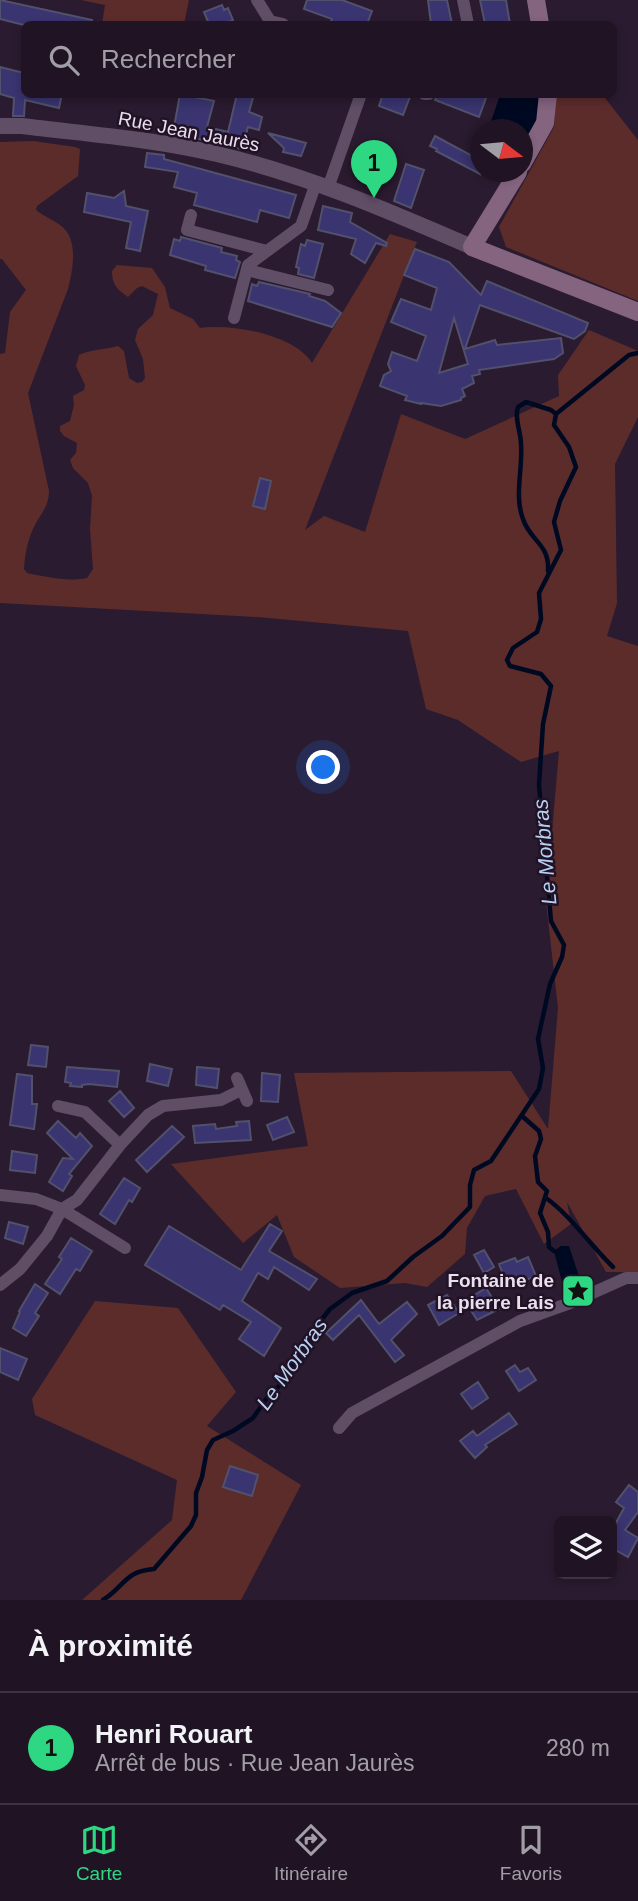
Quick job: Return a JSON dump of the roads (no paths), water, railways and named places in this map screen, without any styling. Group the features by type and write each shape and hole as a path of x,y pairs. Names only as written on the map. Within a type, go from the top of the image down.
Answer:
{"main road":[{"path":"536,0 540,21"},
{"path":"533,145 545,123 548,98"},
{"path":"472,247 512,182"},
{"name":"Rue Jean Jaurès","path":"472,247 638,312"}],"street":[{"path":"257,0 270,21"},
{"path":"463,0 467,21"},
{"path":"234,318 248,265 300,226 322,186 359,98"},
{"name":"Rue Jean Jaurès","path":"0,126 22,126 188,148 251,163 322,186 472,247"},
{"path":"191,215 187,230 267,251"},
{"path":"247,270 328,290"},
{"path":"0,1285 20,1269 47,1236 62,1209 78,1200 120,1145 148,1115 163,1106 221,1100 242,1090"},
{"path":"58,1106 85,1112 120,1145"},
{"path":"0,1195 36,1199 62,1209 125,1248"},
{"path":"339,1428 352,1413 512,1325 626,1278 638,1278"}],"water":[{"path":"499,98 540,98 533,131 533,119 492,119"},
{"path":"561,1246 569,1246 579,1276 576,1280 578,1284 568,1288 566,1282 562,1282 554,1251"}],"waterway":[{"name":"Le Morbras","path":"103,1600 131,1576 154,1569 191,1526 196,1515 196,1493 207,1450 213,1440 253,1418 280,1385 314,1329 330,1309 352,1293 387,1281 413,1257 442,1236 470,1207 470,1185 474,1170 491,1161 539,1089 543,1068 538,1039 550,984 562,957 564,945 551,921 539,785 543,724 551,686 541,674 510,666 507,660 513,648 537,632 541,619 539,593 561,550 554,522 560,501 576,467 569,447 554,425 556,414 629,355 638,353"},
{"name":"Le Morbras","path":"548,571 543,548 530,533 520,510 521,444 517,411 518,407 526,402 556,414"},
{"path":"522,1116 539,1131 541,1139 535,1156 538,1182 547,1191 540,1213 548,1232 549,1247 554,1251"},
{"path":"546,1198 564,1213 613,1267"}],"place":[{"name":"Henri Rouart","path":"374,198"},
{"name":"Fontaine de la pierre Lais","path":"578,1291"}]}
